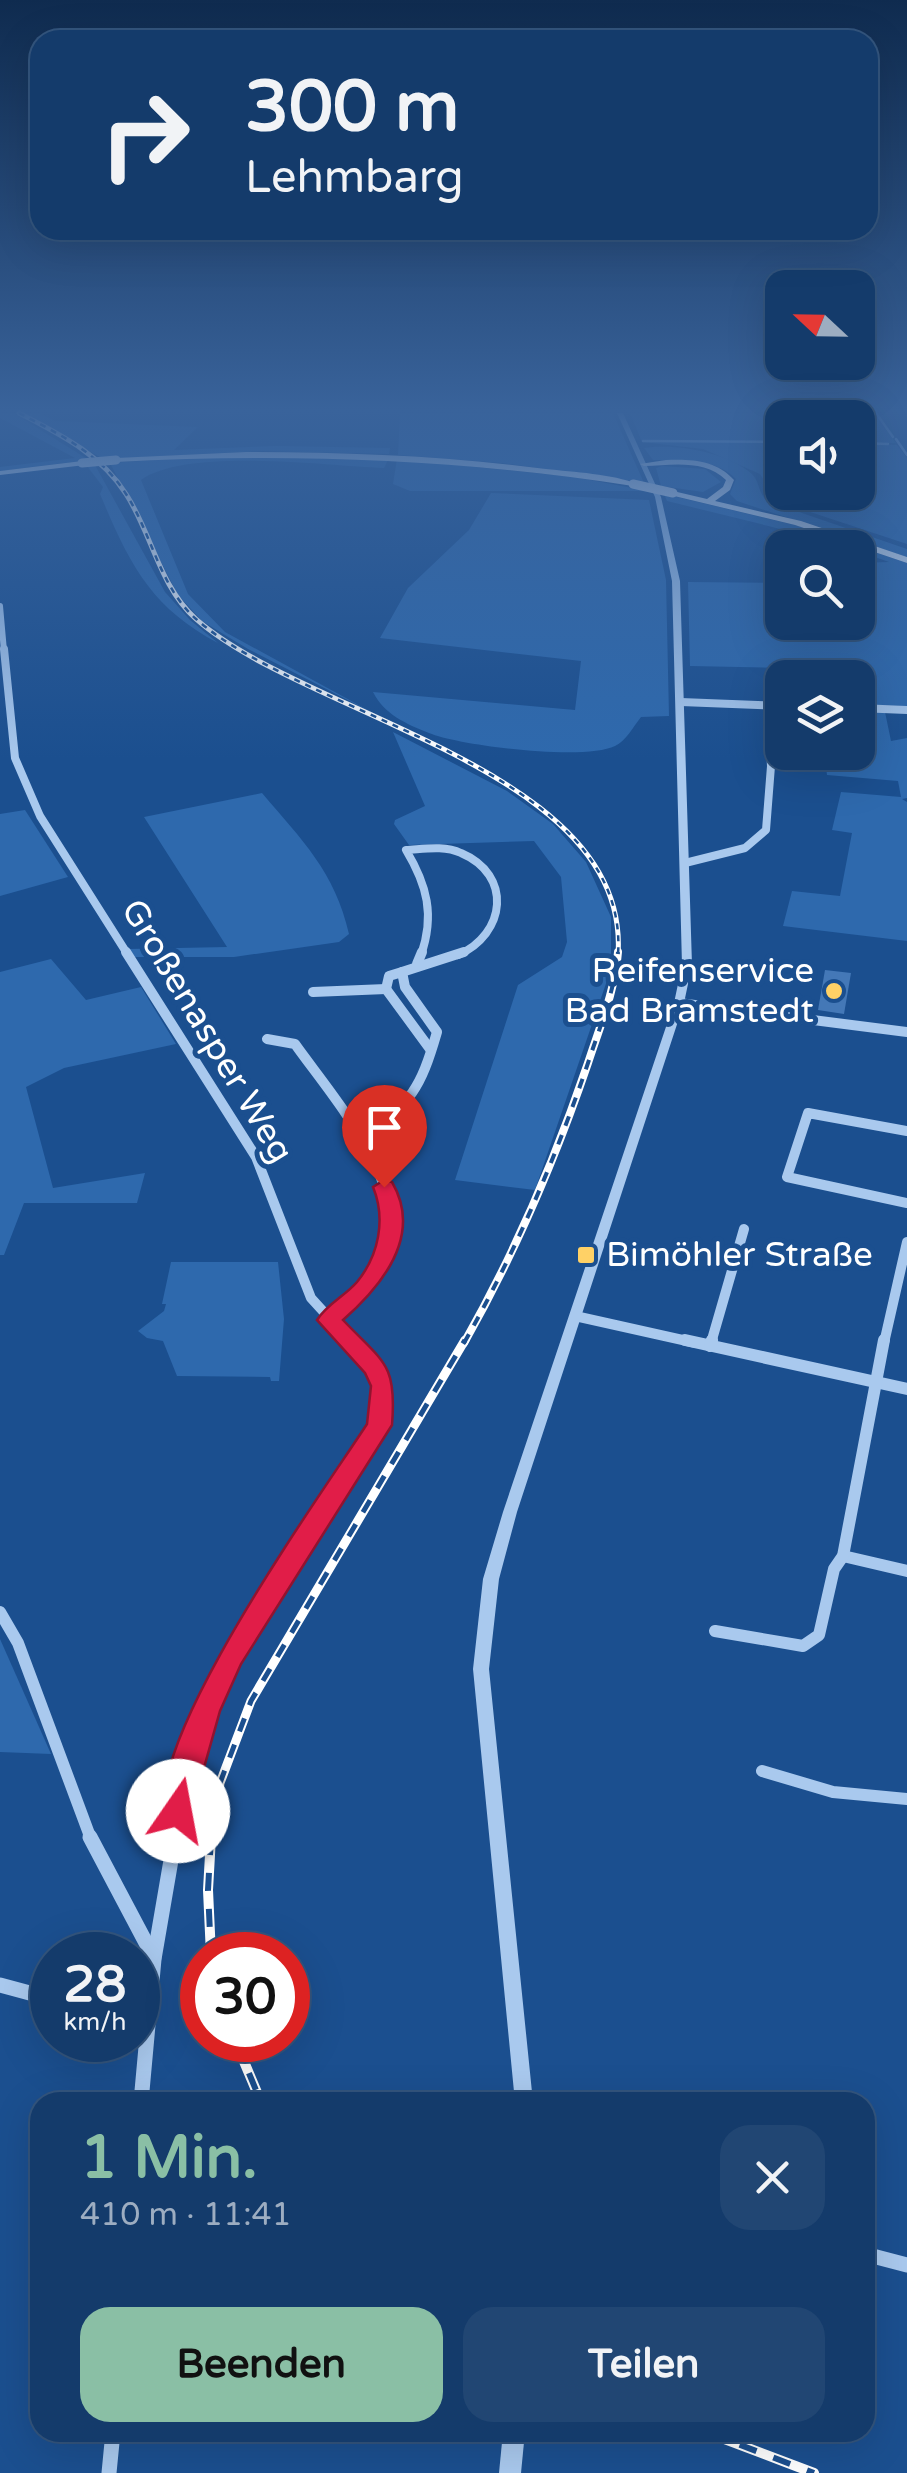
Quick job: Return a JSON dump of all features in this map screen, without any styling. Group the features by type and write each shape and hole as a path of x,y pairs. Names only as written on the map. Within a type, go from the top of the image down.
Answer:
{"main road":[{"path":"813,528 907,560"}],"street":[{"path":"523,2092 480,1668 491,1580 680,1002 688,965 676,581 665,528"},
{"name":"Großenasper Weg","path":"0,606 15,758 40,816 256,1157 311,1298 376,1369 383,1386 380,1425 229,1659 206,1711 184,1774 158,1932"},
{"path":"681,702 765,706"},
{"path":"875,709 907,710"},
{"path":"685,863 745,848 766,830 770,770"},
{"path":"417,964 431,926 428,895 406,850 445,849 462,853 488,875 498,905 494,923 486,937 469,949 389,976 386,990 430,1049"},
{"path":"363,1140 406,1104 423,1080 437,1032 405,986 402,972"},
{"path":"312,992 386,990"},
{"path":"680,1002 907,1032"},
{"path":"268,1039 295,1044 363,1140 393,1208 387,1254 364,1288 329,1320"},
{"path":"907,1131 808,1112 788,1176 907,1203"},
{"path":"710,1346 744,1229"},
{"path":"715,1631 803,1646 818,1635 834,1569 843,1556 874,1381 907,1242"},
{"path":"575,1316 907,1389"},
{"path":"843,1556 907,1571"},
{"path":"0,1612 18,1643 95,1850 139,1932"},
{"path":"762,1771 833,1792 907,1799"},
{"path":"0,1985 30,1993"},
{"name":"Großenasper Weg","path":"141,2092 142,2062"},
{"path":"875,2257 907,2266"},
{"path":"109,2473 112,2442"},
{"path":"510,2473 513,2442"}],"shaded area":[{"path":"116,528 130,528 165,592 218,643 158,598 132,562"},
{"path":"144,528 161,528 188,594 225,632 375,714 248,649 202,621 178,595"},
{"path":"655,528 666,580 669,716 641,717 615,746 551,752 445,738 389,712 373,692 575,710 581,661 380,638 408,588 469,530"},
{"path":"860,528 907,528 907,544 875,533 875,530"},
{"path":"875,538 907,549 907,557 875,546"},
{"path":"875,552 907,563 907,706 875,705 875,660 765,660 765,668 690,666 688,582 765,583 765,640 875,640 875,562 889,562 875,557"},
{"path":"875,712 885,712 891,741 907,738 907,798 902,799 907,802 907,941 783,926 792,891 840,896 852,833 832,830 841,792 901,797 898,781 827,775 826,770 875,770"},
{"path":"393,732 507,791 553,824 586,862 611,917 611,969 535,1190 455,1180 518,985 562,957 567,942 561,877 534,841 409,845 395,820 425,806"},
{"path":"262,793 326,875 349,934 339,942 234,957 134,957 128,949 227,947 144,817"},
{"path":"25,810 68,877 0,896 0,814"},
{"path":"51,959 86,1000 141,987 176,1044 64,1068 26,1087 53,1188 145,1173 137,1203 24,1203 4,1255 0,1255 0,972"},
{"path":"171,1262 278,1262 284,1319 279,1381 271,1381 270,1377 177,1376 163,1341 147,1338 138,1331 164,1311"},
{"path":"0,1639 51,1754 0,1752"}],"building":[{"name":"Reifenservice Bad Bramstedt","path":"825,970 851,973 844,1014 818,1010"}],"railway":[{"path":"143,528 173,591 196,619 247,654 454,754 520,793 573,838 608,891 618,954"},
{"path":"464,1343 517,1240 562,1135 606,1008 618,954"},
{"path":"210,1839 220,1783 251,1701 465,1340"},
{"path":"210,1932 211,1837"},
{"path":"244,2062 257,2092"},
{"path":"732,2442 814,2473"}],"place":[{"name":"Reifenservice Bad Bramstedt","path":"834,991"},
{"name":"Bimöhler Straße","path":"586,1255"}],"route":[{"path":"178,1811 184,1774 229,1659 380,1425 383,1386 376,1369 329,1320 364,1288 387,1254 393,1208 384,1187"}]}
